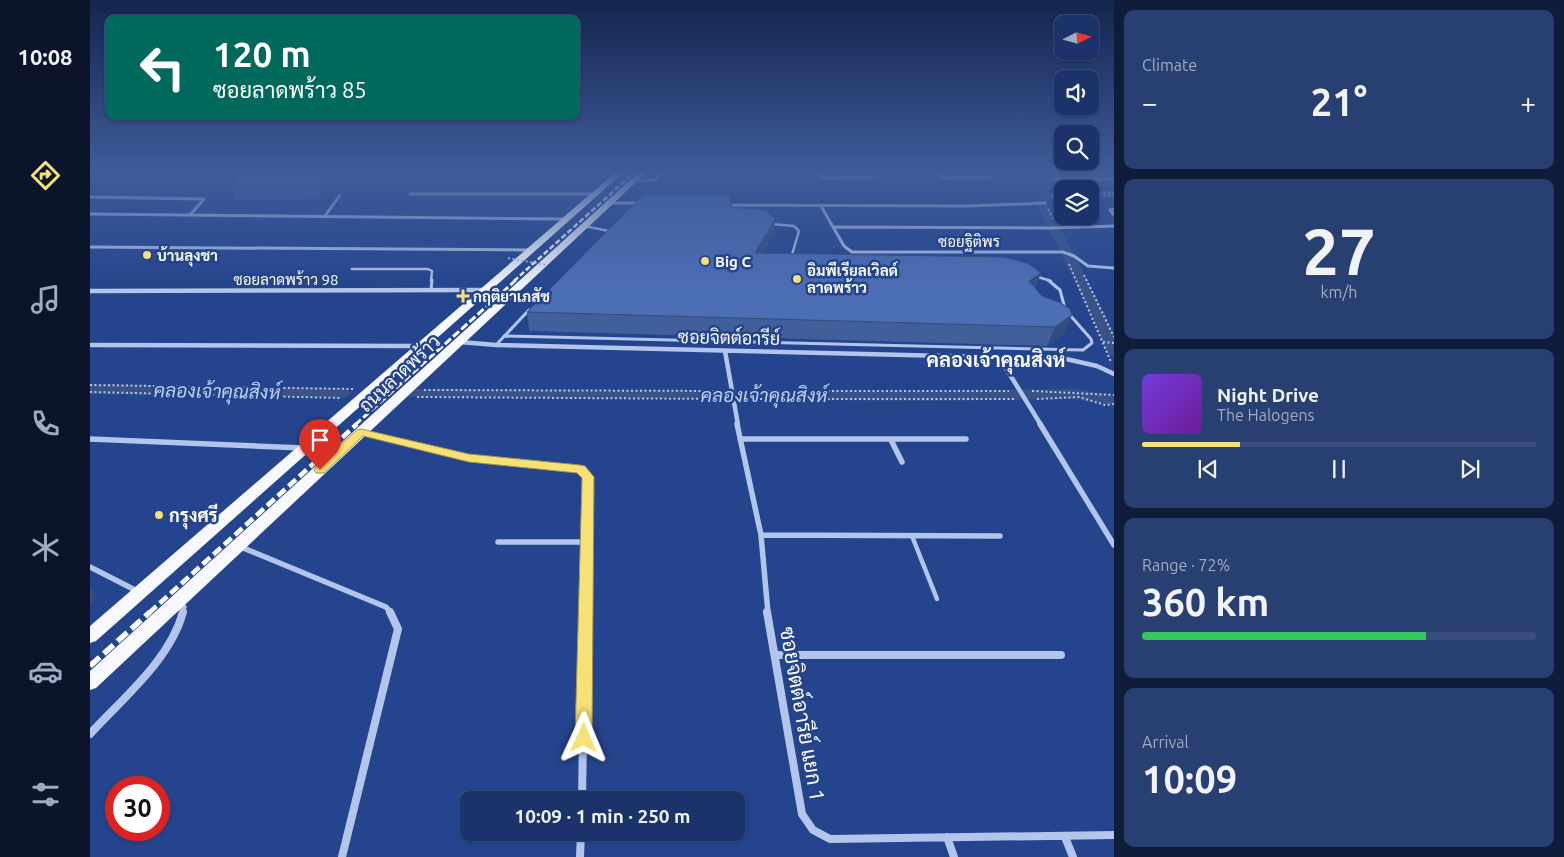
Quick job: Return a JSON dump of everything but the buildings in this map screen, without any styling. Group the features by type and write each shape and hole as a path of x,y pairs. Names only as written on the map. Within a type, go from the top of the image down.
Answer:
{"main road":[{"name":"ถนนลาดพร้าว","path":"90,636 574,211"},
{"name":"ถนนลาดพร้าว","path":"90,682 599,211"}],"street":[{"path":"190,215 194,211"},
{"path":"325,216 329,211"},
{"name":"ซอยฐิติพร","path":"824,211 844,246 852,252 1063,252 1093,267 1114,268"},
{"path":"90,214 565,219"},
{"name":"ซอยฐิติพร","path":"834,228 1059,228 1114,226"},
{"path":"90,247 529,250"},
{"name":"ซอยลาดพร้าว 98","path":"90,291 483,290"},
{"name":"ซอยจิตต์อารีย์","path":"459,342 496,345 1066,359 1096,366 1114,374"},
{"path":"90,344 420,346"},
{"name":"ซอยจิตต์อารีย์ แยก 1","path":"726,351 732,399 761,535 765,598 802,814 813,830 830,839 1114,835"},
{"path":"999,357 1114,545"},
{"path":"361,432 469,458 580,469 588,477 582,791"},
{"path":"90,439 303,448"},
{"path":"740,439 966,439"},
{"path":"891,440 902,462"},
{"path":"761,535 1000,536"},
{"path":"498,542 587,542"},
{"path":"238,545 386,606 394,616 398,630 342,857"},
{"path":"90,567 140,592"},
{"path":"90,734 155,661 176,632 183,618 184,607 175,603"},
{"path":"776,655 1061,655"},
{"path":"947,837 954,857"},
{"path":"1065,837 1073,857"},
{"path":"580,857 581,841"}],"lane":[{"path":"764,223 798,228 799,231 790,258 793,261"},
{"path":"602,238 615,224"},
{"path":"583,226 609,231"},
{"path":"352,269 428,269 432,271 431,290"},
{"path":"504,336 1064,350 1086,348 1092,343 1092,339 1066,310 1060,287 1032,276"},
{"path":"496,345 533,306"},
{"path":"1064,350 1066,359"},
{"path":"912,536 937,599"}],"path":[{"path":"1063,252 1111,363"},
{"path":"508,258 546,265"},
{"path":"1102,310 1114,337"},
{"path":"1103,342 1114,343"},
{"path":"90,385 371,389"},
{"path":"403,393 731,390 793,392 1063,391 1114,395"},
{"path":"90,392 360,399"},
{"path":"793,392 795,400"},
{"path":"403,393 795,400 1079,397 1105,405 1114,404"}],"waterway":[{"name":"คลองเจ้าคุณสิงห์","path":"1046,211 1099,316 1114,353"},
{"name":"คลองเจ้าคุณสิงห์","path":"90,389 344,393"},
{"name":"คลองเจ้าคุณสิงห์","path":"414,394 932,396 1074,394 1114,400"}],"railway":[{"path":"514,281 592,211"},
{"path":"355,425 516,280"},
{"path":"149,613 357,424"},
{"path":"90,666 150,612"}],"place":[{"name":"บ้านลุงชา","path":"147,255"},
{"name":"Big C","path":"705,261"},
{"name":"อิมพีเรียลเวิลด์ ลาดพร้าว","path":"797,279"},
{"name":"กฤติยาเภสัช","path":"463,296"},
{"name":"กรุงศรี","path":"159,515"}],"district":[{"name":"คลองเจ้าคุณสิงห์","path":"996,359"}],"route":[{"path":"320,470 361,432 416,447 469,458 580,469 588,477 584,738"}]}
